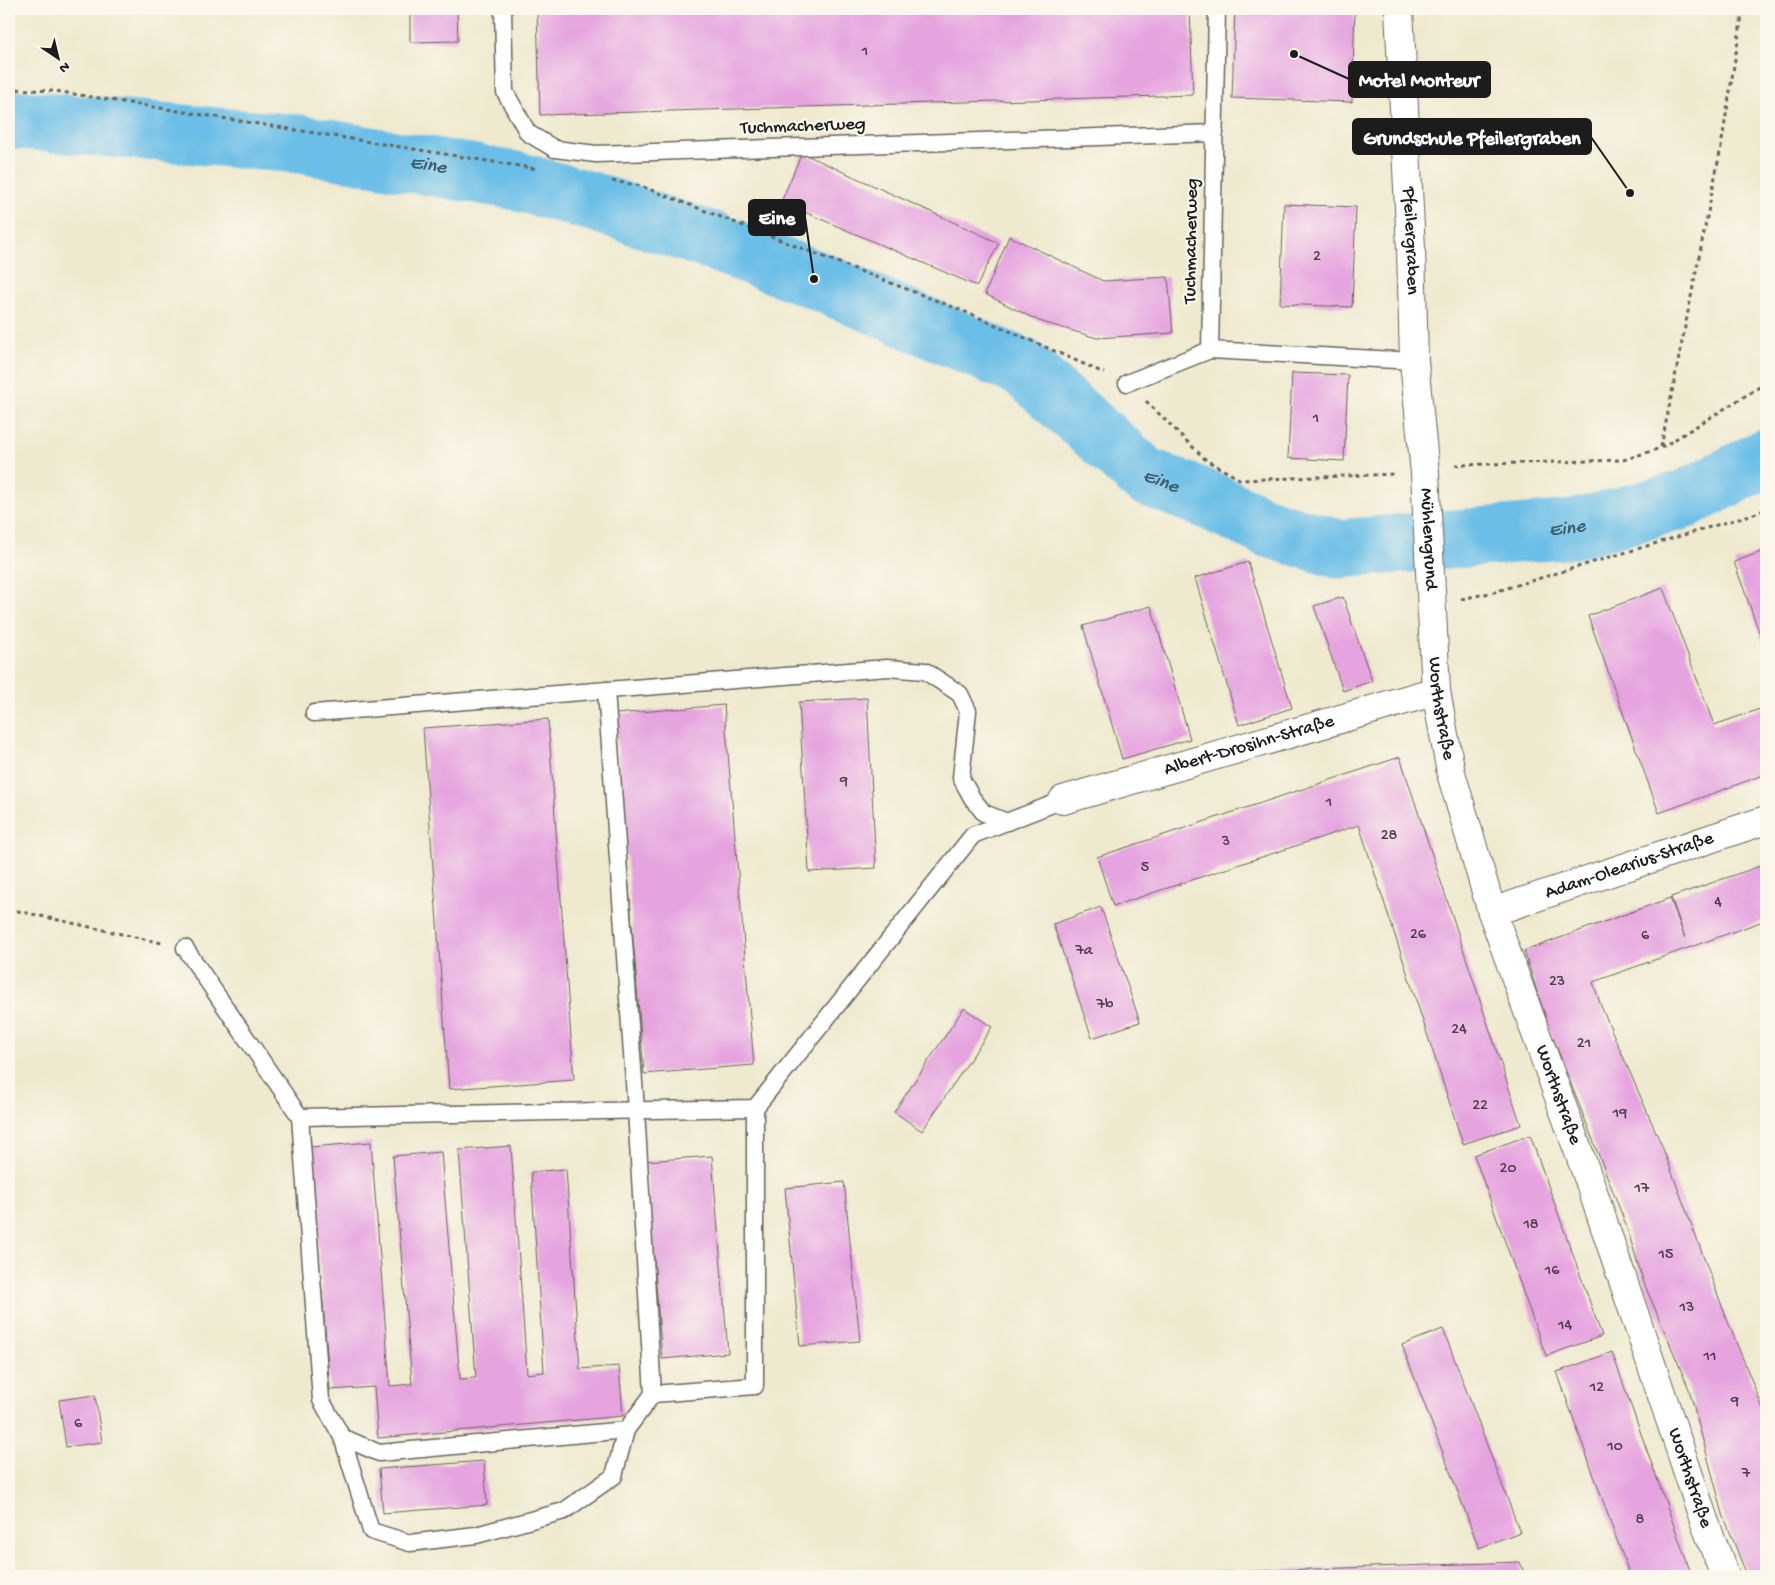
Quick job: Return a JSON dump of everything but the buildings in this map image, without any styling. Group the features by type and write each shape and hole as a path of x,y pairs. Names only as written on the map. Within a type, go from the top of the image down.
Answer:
{"street":[{"name":"Pfeilergraben","path":"1399,9 1412,248 1414,361 1425,473"},
{"name":"Mühlengrund","path":"1425,473 1431,605"},
{"name":"Worthstraße","path":"1431,605 1436,691 1451,773 1492,912 1591,1186 1701,1514 1725,1576"},
{"name":"Albert-Drosihn-Straße","path":"1063,800 1436,691"},
{"name":"Adam-Olearius-Straße","path":"1492,912 1766,820"}],"lane":[{"name":"Tuchmacherweg","path":"504,9 505,92 528,133 556,150 596,154 1215,133"},
{"name":"Tuchmacherweg","path":"1210,350 1217,9"},
{"path":"1127,383 1210,350 1414,361"},
{"path":"314,713 887,668 925,671 960,694 968,712 961,778 972,798 984,813 1007,822"},
{"path":"184,948 300,1117 321,1400 342,1437 371,1531 410,1543 476,1535 564,1511 614,1476 626,1430 653,1394 636,1110 606,690"},
{"path":"653,1394 755,1386 754,1108 973,836 1063,800"},
{"path":"300,1117 754,1108"},
{"path":"342,1437 379,1453 626,1430"}],"path":[{"path":"1661,448 1721,147 1743,9"},
{"path":"9,89 55,91 543,170"},
{"path":"602,179 641,186 660,193 971,314 1127,383 1206,460 1241,480 1425,473 1455,465 1623,460 1661,448 1766,383"},
{"path":"1431,605 1494,592 1760,512 1766,508"},
{"path":"9,910 184,948"}],"waterway":[{"name":"Eine","path":"9,119 300,144 517,181 597,203 709,240 814,279 1023,368 1145,476 1208,500 1268,528 1338,549 1574,529 1683,500 1766,458"}],"place":[{"name":"Motel Monteur","path":"1294,54"},
{"name":"Grundschule Pfeilergraben","path":"1630,193"},
{"name":"Eine","path":"814,279"}]}
